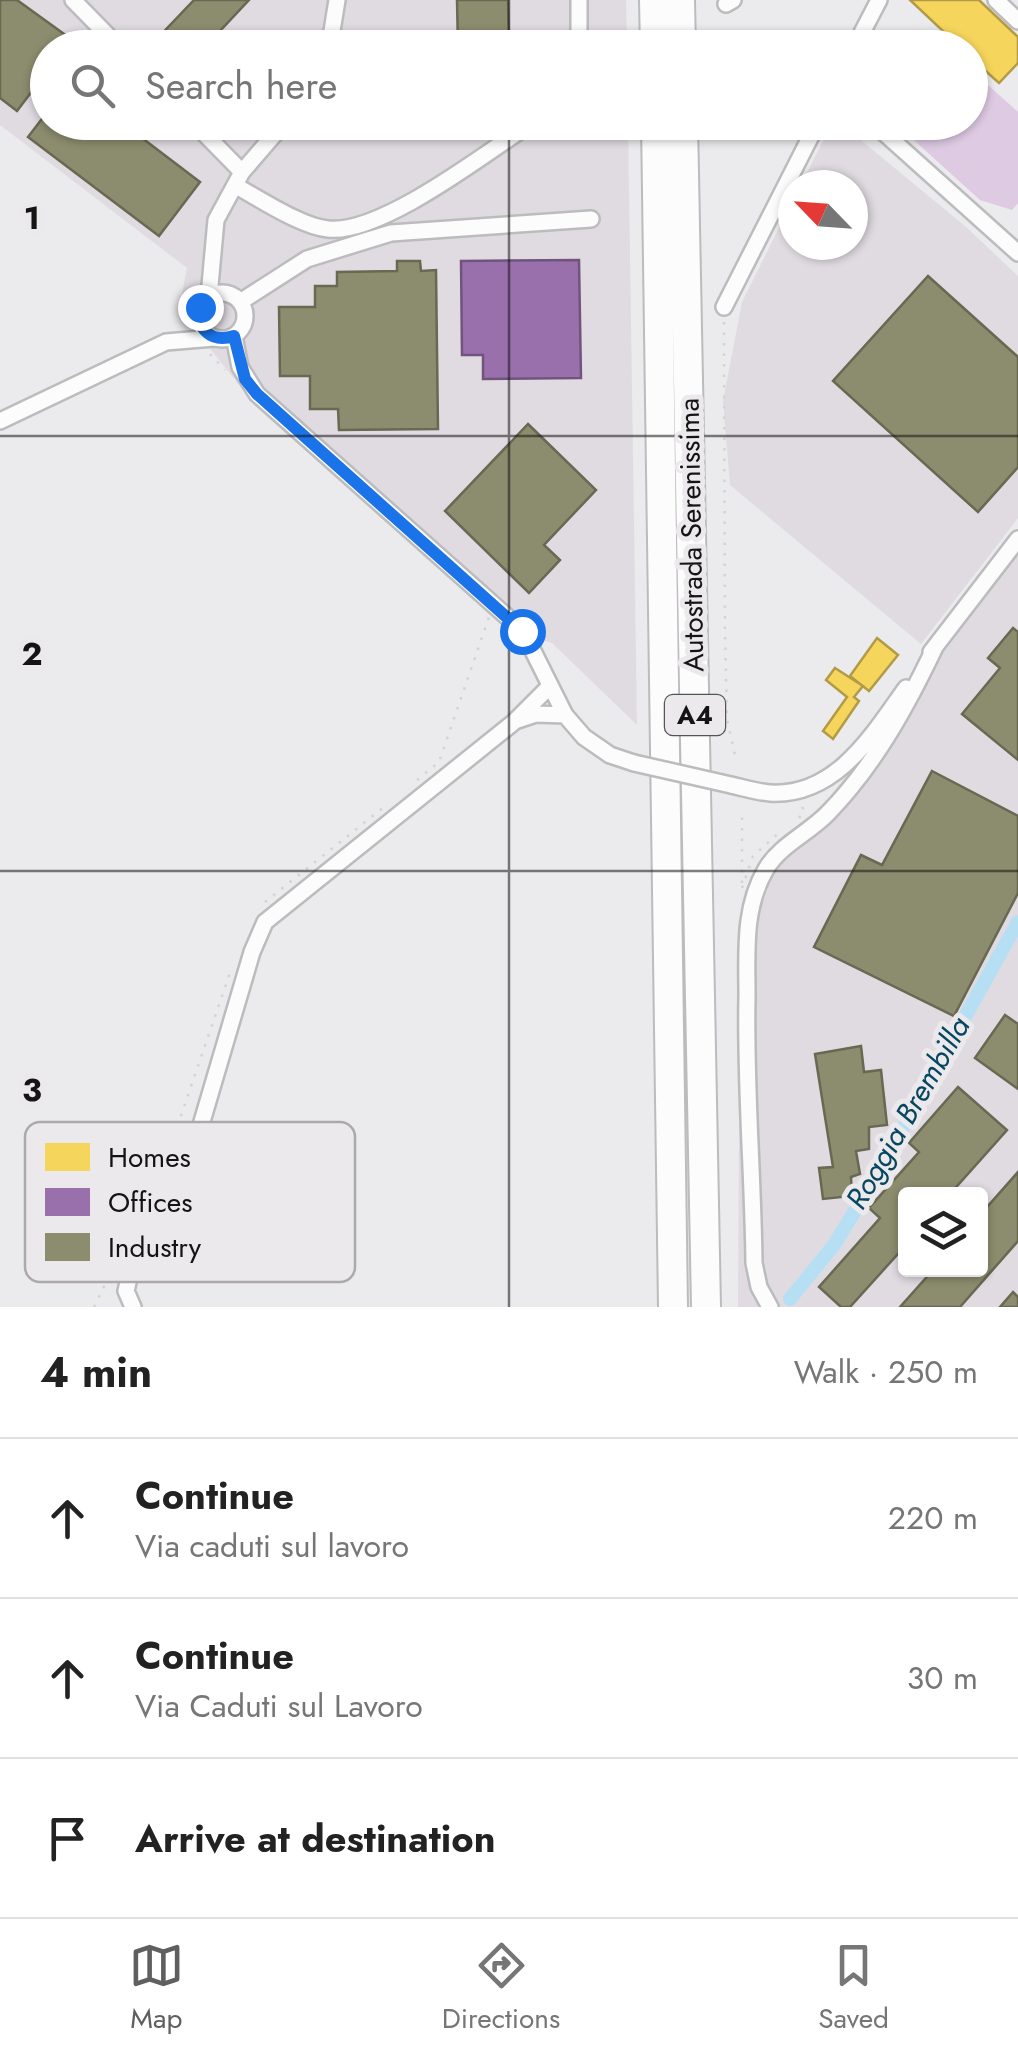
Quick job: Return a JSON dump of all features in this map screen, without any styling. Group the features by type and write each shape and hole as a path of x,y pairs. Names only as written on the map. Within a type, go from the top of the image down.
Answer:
{"highway":[{"path":"654,0 655,30"},
{"path":"680,0 681,30"},
{"name":"Autostrada Serenissima","path":"656,140 673,1307"},
{"name":"Autostrada Serenissima","path":"683,140 706,1307"}],"street":[{"path":"73,0 102,30"},
{"path":"332,30 336,0"},
{"path":"578,0 579,30"},
{"path":"863,30 879,0"},
{"path":"995,1 1018,21"},
{"path":"208,140 239,179 326,229 350,228 384,217 505,140"},
{"path":"208,342 199,322 200,307 209,296 216,220 239,179 270,140"},
{"path":"724,307 809,140"},
{"path":"892,140 1018,252"},
{"path":"240,302 308,260 391,233 591,219"},
{"path":"0,421 166,342 208,342 234,336 245,316 240,302 230,294 209,296"},
{"path":"234,336 245,379 257,394 522,631 564,715 584,737 610,754 634,763 771,793 806,790 862,750 1018,539"},
{"path":"770,1307 759,1287 754,1263 746,1057 747,928 752,902 766,869 815,826 874,756 912,695 935,647"},
{"path":"202,1122 252,952 265,922 514,722 549,687"},
{"path":"514,722 536,714 564,715"},
{"path":"128,1282 126,1290 134,1307"}],"path":[{"path":"934,140 987,192 997,197 1018,196"},
{"path":"724,307 728,719 735,755"},
{"path":"208,342 234,378"},
{"path":"414,784 438,762 491,611"},
{"path":"260,908 389,804"},
{"path":"742,813 742,884"},
{"path":"179,1122 238,954"},
{"path":"94,1307 106,1282"}],"shaded area":[{"path":"0,0 626,0 627,30 30,30 30,140 628,140 637,725 552,643 509,630 252,401 179,310 187,268 0,125"},
{"path":"988,85 1018,112 1018,203 1012,210 980,200 914,140 988,140"},
{"path":"824,140 861,140 965,226 1018,276 1018,518 921,644 730,485 723,401 742,302 778,230 778,260 868,260 868,170 808,170"},
{"path":"1018,551 1018,1307 738,1307 740,967 774,870"}],"building: Homes":[{"path":"910,0 979,0 1018,37 1018,63 999,83 988,73 988,30 942,30"},
{"path":"877,638 898,655 869,691 850,676"},
{"path":"835,668 863,686 854,697 859,701 833,739 823,731 847,697 826,680"}],"building: Offices":[{"path":"579,260 581,378 483,379 483,355 462,355 461,261"}],"building: Industry":[{"path":"0,0 17,0 59,30 30,30 30,94 17,111 0,98"},
{"path":"194,0 249,0 221,30 165,30"},
{"path":"457,0 508,0 509,30 458,30"},
{"path":"32,140 145,140 200,182 159,236"},
{"path":"397,261 420,261 421,271 436,270 438,429 339,430 338,409 310,409 310,376 280,376 279,307 315,307 315,286 337,286 337,272 397,271"},
{"path":"928,276 1018,357 1018,467 978,512 833,381"},
{"path":"528,424 596,490 544,545 560,560 529,593 445,511"},
{"path":"1013,628 1018,632 1018,760 962,714 1000,668 988,658"},
{"path":"932,771 1018,816 1018,893 954,1016 814,947 861,855 882,865"},
{"path":"1005,1015 1018,1024 1018,1089 975,1058"},
{"path":"861,1046 864,1072 881,1070 887,1125 869,1127 869,1149 856,1151 860,1174 851,1177 852,1196 823,1199 819,1168 833,1167 815,1054"},
{"path":"958,1087 1007,1130 956,1187 898,1187 898,1254 850,1307 841,1307 819,1287 880,1218 869,1208 919,1152 909,1143"},
{"path":"1018,1172 1018,1241 988,1275 988,1206"},
{"path":"927,1277 986,1277 960,1307 900,1307"},
{"path":"1013,1292 1018,1297 1018,1307 1000,1307"}],"waterway":[{"name":"Roggia Brembilla","path":"790,1299 834,1245 878,1173 1018,922"}],"route":[{"path":"200,307 199,322 207,334 220,339 234,336 240,367 257,394 522,631"}]}
